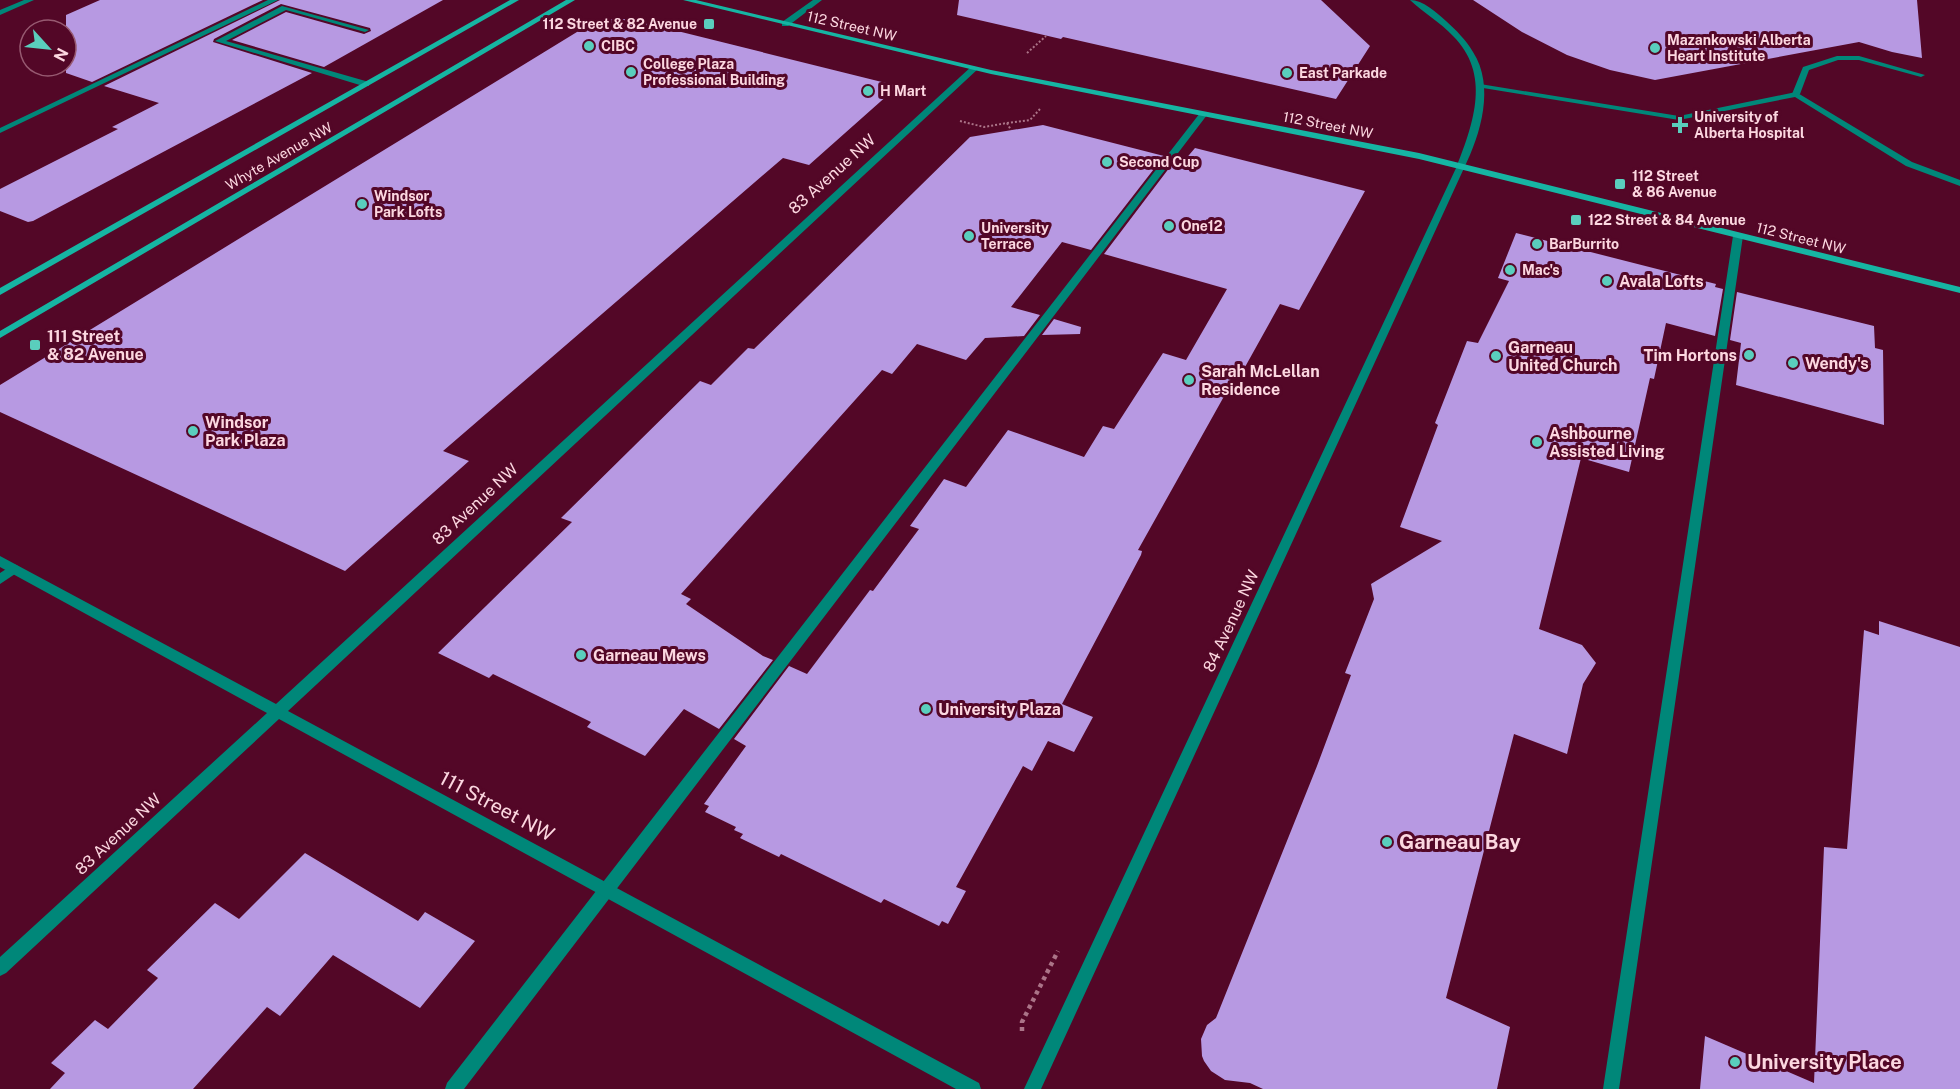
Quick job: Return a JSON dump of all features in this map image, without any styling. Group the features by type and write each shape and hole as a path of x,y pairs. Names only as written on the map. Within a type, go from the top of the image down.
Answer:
{"main road":[{"name":"Whyte Avenue NW","path":"0,292 515,0"},
{"name":"Whyte Avenue NW","path":"0,335 571,0"},
{"name":"112 Street NW","path":"687,0 975,68 1419,156 1960,290"}],"street":[{"path":"0,12 30,0"},
{"path":"0,131 274,0"},
{"path":"785,24 818,0"},
{"path":"1414,0 1440,18 1463,43 1477,66 1482,86 1481,108 1472,141 1461,166"},
{"path":"365,30 285,8 219,41 366,84"},
{"path":"1796,94 1806,69 1837,58 1859,58 1921,75"},
{"name":"83 Avenue NW","path":"0,968 975,68"},
{"path":"1482,86 1678,118 1796,94 1909,164 1960,183"},
{"path":"453,1089 1203,115"},
{"name":"84 Avenue NW","path":"1032,1089 1461,166"},
{"path":"1611,1089 1738,236"},
{"name":"111 Street NW","path":"0,561 972,1089"},
{"path":"0,579 14,569"}],"path":[{"path":"1022,57 1046,36"},
{"path":"960,120 984,127 1030,120 1040,109"},
{"path":"1007,123 1011,130"}],"building":[{"path":"100,0 263,0 92,82 78,77 78,18 66,18 66,15"},
{"path":"280,0 443,0 324,67 232,40 286,12 364,34 371,31 370,28 281,4 214,39 213,42 312,73 33,221 28,222 0,211 0,189 118,129 112,127 159,103 104,86"},
{"name":"East Parkade","path":"959,0 1321,0 1370,46 1336,99 957,15"},
{"name":"University of Alberta Hospital","path":"1473,0 1917,0 1922,58 1859,42 1655,80 1610,70 1567,55 1522,32"},
{"path":"610,19 629,19 898,86 809,165 783,158 443,451 469,461 345,571 0,412 0,385 590,24"},
{"path":"1043,125 1164,156 1091,250 1062,242 1011,307 1040,315 1024,336 985,338 966,360 917,344 892,374 882,370 681,594 691,599 686,604 763,656 773,660 719,729 684,709 645,756 587,727 591,722 493,674 489,678 438,653 572,522 561,518 700,381 711,385 748,348 754,349 970,137"},
{"name":"University Plaza","path":"1195,148 1365,191 1299,310 1280,304 1245,367 1241,366 1138,550 1142,551 1141,555 1062,704 1093,717 1074,752 1048,741 1032,771 1023,766 956,887 966,891 948,924 942,921 939,926 884,899 881,903 781,854 779,857 740,838 743,834 734,830 736,827 705,812 709,806 704,804 746,746 734,739 789,666 807,674 919,529 910,526 944,479 966,487 1008,430 1084,457 1103,426 1114,429 1163,353 1186,360 1227,289 1104,254 1176,159 1184,161"},
{"name":"Garneau Bay","path":"1516,233 1716,284 1715,287 1723,289 1715,336 1666,323 1654,379 1650,378 1629,472 1581,458 1539,629 1582,645 1596,663 1583,684 1567,754 1514,734 1446,998 1510,1027 1497,1089 1263,1089 1250,1083 1225,1080 1211,1071 1204,1061 1201,1039 1207,1025 1216,1018 1351,675 1345,673 1374,599 1371,584 1442,541 1400,527 1438,425 1435,423 1467,341 1478,343 1509,281 1498,278"},
{"path":"1737,292 1874,326 1875,348 1883,350 1884,425 1736,385 1741,343 1730,340"},
{"path":"1054,319 1081,327 1080,334 1042,335"},
{"path":"1879,621 1960,647 1960,1089 1700,1089 1705,1036 1814,1083 1824,847 1847,849 1864,630 1879,635"},
{"path":"305,853 418,921 425,912 475,941 420,1008 333,955 280,1016 267,1007 193,1089 50,1089 65,1073 51,1063 95,1020 108,1029 158,978 147,970 215,903 239,919"}],"place":[{"name":"112 Street & 82 Avenue","path":"709,24"},
{"name":"CIBC","path":"589,46"},
{"name":"Mazankowski Alberta Heart Institute","path":"1655,48"},
{"name":"College Plaza Professional Building","path":"631,72"},
{"name":"East Parkade","path":"1287,73"},
{"name":"H Mart","path":"868,91"},
{"name":"University of Alberta Hospital","path":"1680,125"},
{"name":"Second Cup","path":"1107,162"},
{"name":"112 Street & 86 Avenue","path":"1620,184"},
{"name":"Windsor Park Lofts","path":"362,204"},
{"name":"122 Street & 84 Avenue","path":"1576,220"},
{"name":"One12","path":"1169,226"},
{"name":"University Terrace","path":"969,236"},
{"name":"BarBurrito","path":"1537,244"},
{"name":"Mac's","path":"1510,270"},
{"name":"Avala Lofts","path":"1607,281"},
{"name":"111 Street & 82 Avenue","path":"35,345"},
{"name":"Tim Hortons","path":"1749,355"},
{"name":"Garneau United Church","path":"1496,356"},
{"name":"Wendy's","path":"1793,363"},
{"name":"Sarah McLellan Residence","path":"1189,380"},
{"name":"Windsor Park Plaza","path":"193,431"},
{"name":"Ashbourne Assisted Living","path":"1537,442"},
{"name":"Garneau Mews","path":"581,655"},
{"name":"University Plaza","path":"926,709"},
{"name":"Garneau Bay","path":"1387,842"},
{"name":"University Place","path":"1735,1062"}]}
